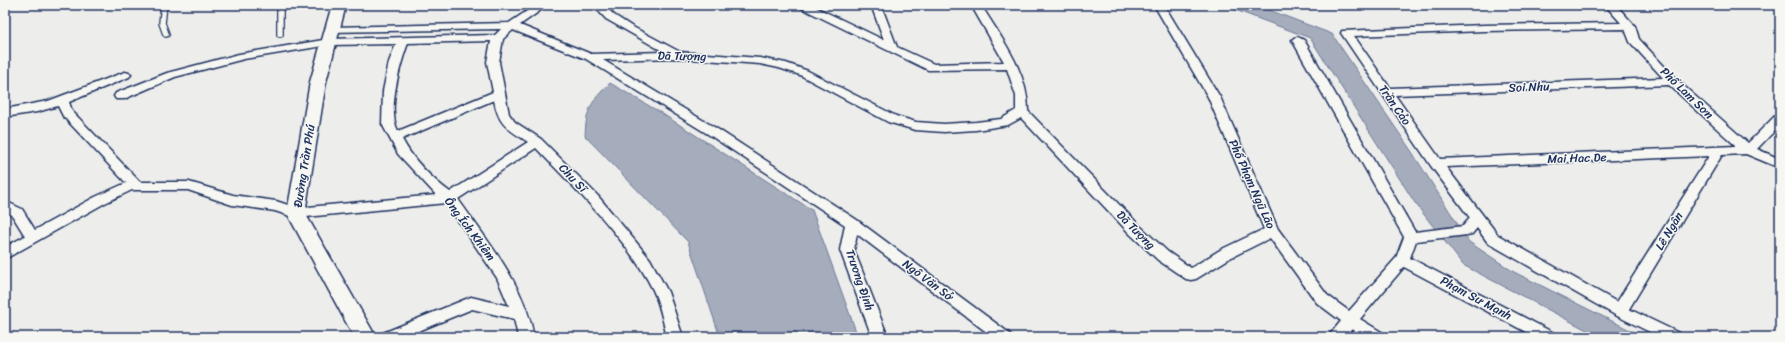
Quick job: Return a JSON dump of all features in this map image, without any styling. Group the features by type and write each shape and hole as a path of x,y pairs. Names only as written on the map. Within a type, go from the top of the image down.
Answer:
{"main road":[{"name":"Đường Trần Phú","path":"340,5 318,82 296,213 365,337"}],"street":[{"path":"120,96 171,75 242,56 330,36 403,41 498,38 512,26 543,5"},
{"path":"598,5 610,17 677,55"},
{"path":"803,5 932,68 944,69 1012,65"},
{"path":"818,12 829,5"},
{"path":"876,5 893,50"},
{"path":"976,5 1012,65 1022,96 1022,112"},
{"name":"Phố Phạm Ngũ Lão","path":"1158,5 1166,15 1214,97 1272,231 1322,300 1350,320 1378,337"},
{"name":"Phố Lam Sơn","path":"1610,5 1630,26 1634,40 1672,81 1748,150 1780,164"},
{"name":"Dã Tượng","path":"330,36 512,26 590,57 677,55 732,58 782,65 804,73 892,119 915,126 944,128 976,126 1004,122 1022,112 1135,230 1163,256 1191,275 1225,254 1272,231"},
{"name":"Trần Cảo","path":"1630,26 1477,28 1346,34 1436,164 1492,239 1620,311 1674,337"},
{"name":"Chu Sĩ","path":"498,38 493,62 500,93 503,116 511,125 537,142 593,199 645,263 661,292 675,337"},
{"path":"1298,40 1417,237"},
{"name":"Ông Ích Khiêm","path":"403,41 395,62 389,91 388,124 402,150 426,178 436,188 450,198 504,276 524,326 526,337"},
{"name":"Ngô Văn Sở","path":"590,57 715,133 852,222 1004,337"},
{"path":"5,113 33,110 62,101 125,74"},
{"name":"Soi Nhu","path":"1386,92 1672,81"},
{"path":"395,137 500,93"},
{"path":"62,101 67,113 137,186"},
{"path":"1748,150 1780,118"},
{"path":"5,254 100,200 130,186 189,186 232,200 276,206 296,213 450,198 537,142"},
{"name":"Mai Hac De","path":"1436,164 1748,150"},
{"name":"Lê Ngân","path":"1620,311 1718,152"},
{"path":"5,206 17,212 33,238"},
{"name":"Trương Định","path":"852,222 847,250 880,337"},
{"path":"1336,337 1402,260 1417,237 1467,230 1474,222 1480,222"},
{"name":"Phạm Sư Mạnh","path":"1402,260 1550,337"},
{"path":"388,337 471,303 520,315"}],"lane":[{"path":"164,5 162,23 166,34"},
{"path":"280,5 280,34"}],"water":[{"path":"1222,5 1256,5 1332,34 1412,152 1469,242 1514,272 1644,337 1600,337 1463,265 1415,203 1310,38"},
{"path":"610,83 658,111 812,210 858,337 720,337 688,242 585,136 588,113 591,106 598,95"}]}
